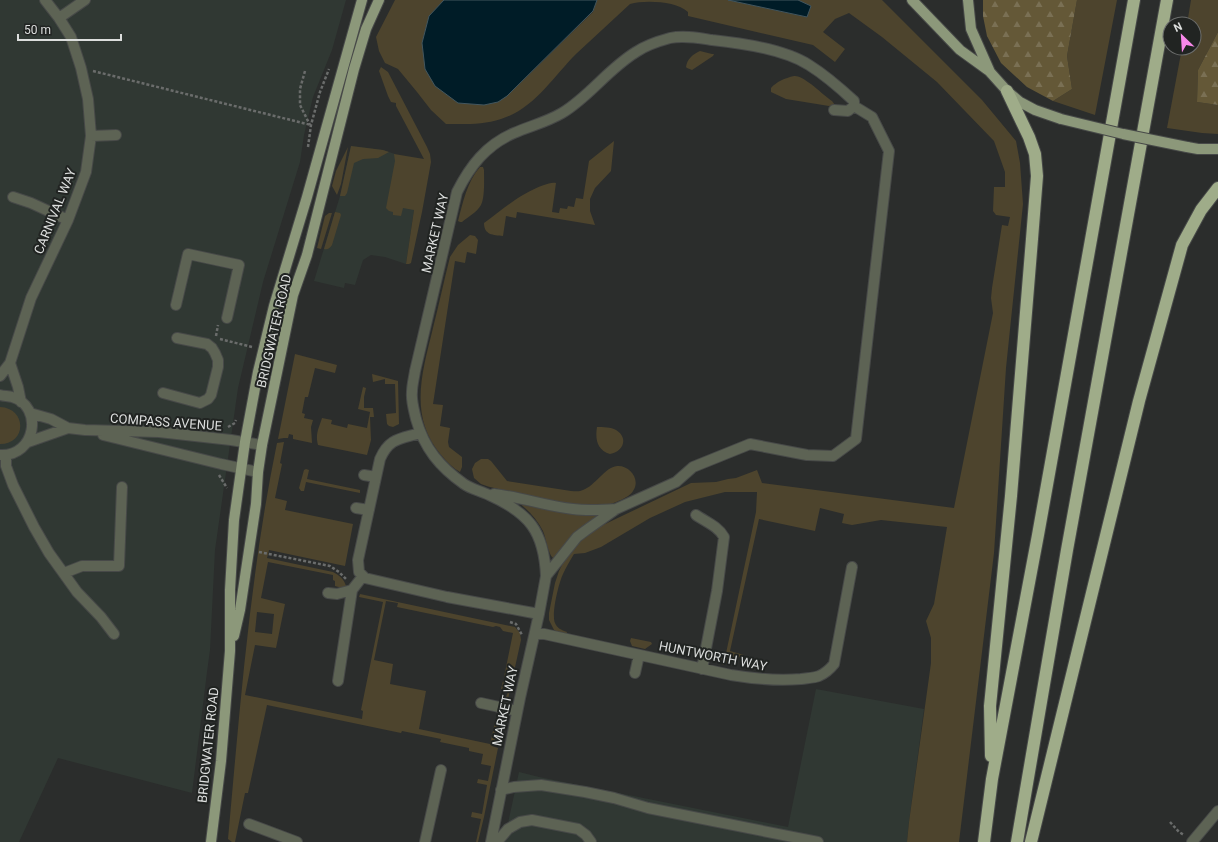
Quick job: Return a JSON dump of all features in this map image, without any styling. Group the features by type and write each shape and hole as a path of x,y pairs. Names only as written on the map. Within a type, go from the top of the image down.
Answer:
{"highway":[{"path":"984,842 992,779 1038,535 1134,0"},
{"path":"1017,842 1067,550 1167,0"},
{"path":"992,779 990,706 1011,496 1037,176 1035,154 1008,91"},
{"path":"1031,842 1139,401 1182,245 1201,210 1218,188"}],"main road":[{"name":"BRIDGWATER ROAD","path":"211,842 221,761 230,651 230,590 234,520 245,442 258,372 274,306 307,197 362,0"},
{"name":"BRIDGWATER ROAD","path":"230,651 241,602 256,504 258,472 262,445 293,295 307,255 354,69 366,30 379,0"},
{"path":"912,0 960,50 990,72 1020,102 1035,110 1061,119 1123,134 1198,149 1218,149"},
{"path":"968,0 971,29 990,72"}],"street":[{"name":"CARNIVAL WAY","path":"0,376 10,363 31,298 68,220 86,172 91,136 88,99 81,68 71,37 45,0"},
{"path":"59,18 85,0"},
{"name":"MARKET WAY","path":"491,842 546,576 544,552 541,541 532,524 519,511 488,494 465,485 443,467 428,448 420,433 414,411 412,384 457,192 463,179 473,165 484,152 498,140 554,118 564,112 575,104 611,70 636,51 652,44 671,38 691,37 744,44 777,52 808,64 854,101 854,106 872,117 889,151 856,439 833,456 808,455 750,444 693,467 676,482 616,509 592,525 577,537 546,576"},
{"path":"834,110 848,111 854,106"},
{"path":"91,136 116,135"},
{"path":"13,197 31,203 68,220"},
{"path":"176,305 188,254 239,265 223,321"},
{"path":"163,393 200,403 208,399 211,395 218,367 218,360 215,353 207,344 177,338"},
{"path":"10,363 21,402"},
{"path":"0,395 13,397 28,408 32,417 32,430 28,442"},
{"name":"COMPASS AVENUE","path":"30,413 51,419 68,428 85,430 159,432 262,445"},
{"name":"COMPASS AVENUE","path":"3,455 14,453 22,449 28,442 68,428"},
{"name":"COMPASS AVENUE","path":"85,430 258,472"},
{"path":"420,433 393,441 384,450 379,462 358,560 359,572 366,578 447,597 539,614"},
{"path":"3,455 12,482 34,528 49,553 77,592 101,617 114,634"},
{"path":"364,474 376,477"},
{"path":"64,573 82,566 119,566 122,488"},
{"path":"488,494 526,499 573,509 616,509"},
{"path":"356,508 369,510"},
{"path":"696,516 716,527 724,537 717,591 702,669"},
{"name":"HUNTWORTH WAY","path":"534,632 731,675 774,681 810,678 819,676 828,671 834,664 852,567"},
{"path":"338,681 352,590 363,576"},
{"path":"328,592 337,594 352,590"},
{"path":"635,673 639,655"},
{"path":"481,703 517,711"},
{"path":"425,842 441,770"},
{"path":"501,790 514,787 541,785 585,792 614,798 654,810 818,842"},
{"path":"1193,841 1218,810"},
{"path":"497,842 508,829 520,822 532,820 578,829 586,835 591,842"},
{"path":"249,824 298,842"}],"path":[{"path":"81,68 310,125 300,106 300,89 305,71"},
{"path":"215,338 223,321"},
{"path":"227,428 235,423 236,417"},
{"path":"1170,822 1179,832 1193,841"}],"shaded area":[{"path":"0,0 346,0 332,50 313,97 304,135 300,162 263,282 238,388 215,550 210,650 192,793 58,758 19,842 0,842"},
{"path":"395,0 444,0 429,16 422,43 507,96 593,12 597,0 728,0 806,17 811,6 798,0 882,0 982,100 1016,141 1020,163 1023,204 1006,368 994,553 959,842 907,842 931,663 931,638 926,621 934,604 947,527 881,520 852,525 842,523 844,514 820,508 815,531 759,519 730,651 744,655 723,665 717,658 725,658 756,512 757,492 725,492 685,502 650,518 601,547 585,553 574,554 561,578 554,613 556,625 560,629 567,632 566,636 554,630 549,620 549,613 559,571 565,559 582,539 601,526 691,483 716,482 736,478 757,470 762,483 954,508 993,313 991,298 992,288 1002,225 1008,226 1010,217 996,215 993,211 994,187 1005,187 1005,172 994,141 937,82 882,37 849,13 835,19 823,32 845,49 835,62 813,45 688,16 688,12 683,8 660,2 630,4 576,54 533,100 513,114 501,119 474,124 446,124 431,110 398,69 385,63 379,51 376,37"},
{"path":"1077,0 1117,0 1095,115 1053,101 1072,89 1067,56"},
{"path":"1191,0 1218,0 1218,32 1198,70 1197,102 1218,105 1218,134 1167,128 1180,56 1202,56 1202,16 1188,16"},
{"path":"700,51 714,54 692,70 687,68 689,59"},
{"path":"381,67 388,72 430,154 431,162 422,212 411,263 409,264 406,264 414,210 403,208 401,216 393,215 393,212 386,208 395,161 394,154 424,159 396,106 396,103 391,102 388,96 379,71"},
{"path":"794,76 808,82 835,105 829,106 786,99 771,92 771,88 775,84"},
{"path":"614,141 611,171 595,188 590,199 590,211 595,225 517,212 516,218 506,216 503,236 493,235 487,232 484,227 484,223 528,192 550,183 556,183 552,212 559,213 560,208 567,209 568,206 574,207 576,198 583,199 589,161"},
{"path":"351,146 383,150 395,154 414,210 406,264 385,257 371,255 363,260 355,285 345,283 344,288 314,281 340,196"},
{"path":"351,146 389,152 378,158 363,159 354,163 347,193 345,196 340,196"},
{"path":"348,147 341,184 337,195 332,186 336,171"},
{"path":"480,167 483,167 484,170 484,188 481,205 475,212 460,222 458,221 466,192"},
{"path":"335,212 340,213 341,215 332,245 327,249 324,249"},
{"path":"332,213 321,249 317,248 325,216"},
{"path":"470,235 475,236 478,240 476,254 467,252 465,263 455,261 433,404 443,405 440,426 450,428 448,442 449,447 462,457 462,467 460,472 442,456 431,441 421,410 421,394 425,362 450,257 458,245"},
{"path":"295,354 337,365 335,373 315,368 308,397 305,397 302,413 305,414 304,418 313,420 311,427 312,443 293,439 293,435 289,434 288,438 278,439"},
{"path":"372,374 398,381 399,424 393,427 387,424 386,414 396,413 395,384 385,384 385,379 373,382"},
{"path":"363,387 366,388 364,408 373,408 374,417 370,417 371,440 367,455 318,445 317,434 322,418 332,420 331,424 347,428 348,424 367,428 370,412 358,409"},
{"path":"0,407 9,409 15,413 19,419 20,426 19,433 15,438 9,442 0,444"},
{"path":"597,427 612,428 620,433 623,444 618,451 610,454 602,450 598,444 596,436"},
{"path":"284,442 280,463 282,464 275,498 287,501 285,510 353,524 345,566 269,550 267,558 333,572 344,581 346,586 342,588 335,586 333,575 268,562 261,598 285,604 276,648 255,645 245,695 362,719 363,711 361,710 383,602 359,597 360,594 515,627 520,633 521,640 508,699 504,699 508,691 501,689 503,681 510,682 511,679 504,677 513,633 503,631 500,627 493,627 397,607 398,603 386,601 374,660 393,664 390,684 426,691 419,729 490,744 495,722 502,724 503,719 500,714 505,716 500,742 494,741 492,746 498,748 478,842 476,842 481,819 471,817 472,812 482,814 487,785 477,783 478,779 488,781 491,766 481,764 483,754 469,751 469,748 440,742 441,739 402,731 401,733 267,705 248,793 245,793 235,842 228,839 253,591 277,443","holes":["257,612 274,614 272,634 255,632"]},
{"path":"481,459 488,459 491,461 507,481 571,491 580,491 587,488 608,470 617,466 622,466 630,471 636,482 635,487 628,496 607,505 588,506 569,504 496,489 481,484 474,478 472,469 475,463"},
{"path":"304,470 309,470 307,479 360,490 360,493 306,482 304,491 301,491 299,488"},
{"path":"518,502 596,516 556,557 553,558 541,527 532,515"},
{"path":"631,638 651,642 652,644 645,649 632,646 630,641"},
{"path":"816,689 924,709 907,842 504,842 519,772 788,827"}],"green space":[{"path":"983,0 1077,0 1067,56 1072,89 1053,101 1027,87 1001,63 987,36 983,16"},
{"path":"1218,32 1218,105 1197,102 1198,70"}],"water":[{"path":"444,0 597,0 593,11 507,96 498,102 484,105 458,103 435,86 425,69 422,43 429,16"},
{"path":"728,0 798,0 811,6 807,17"}]}
